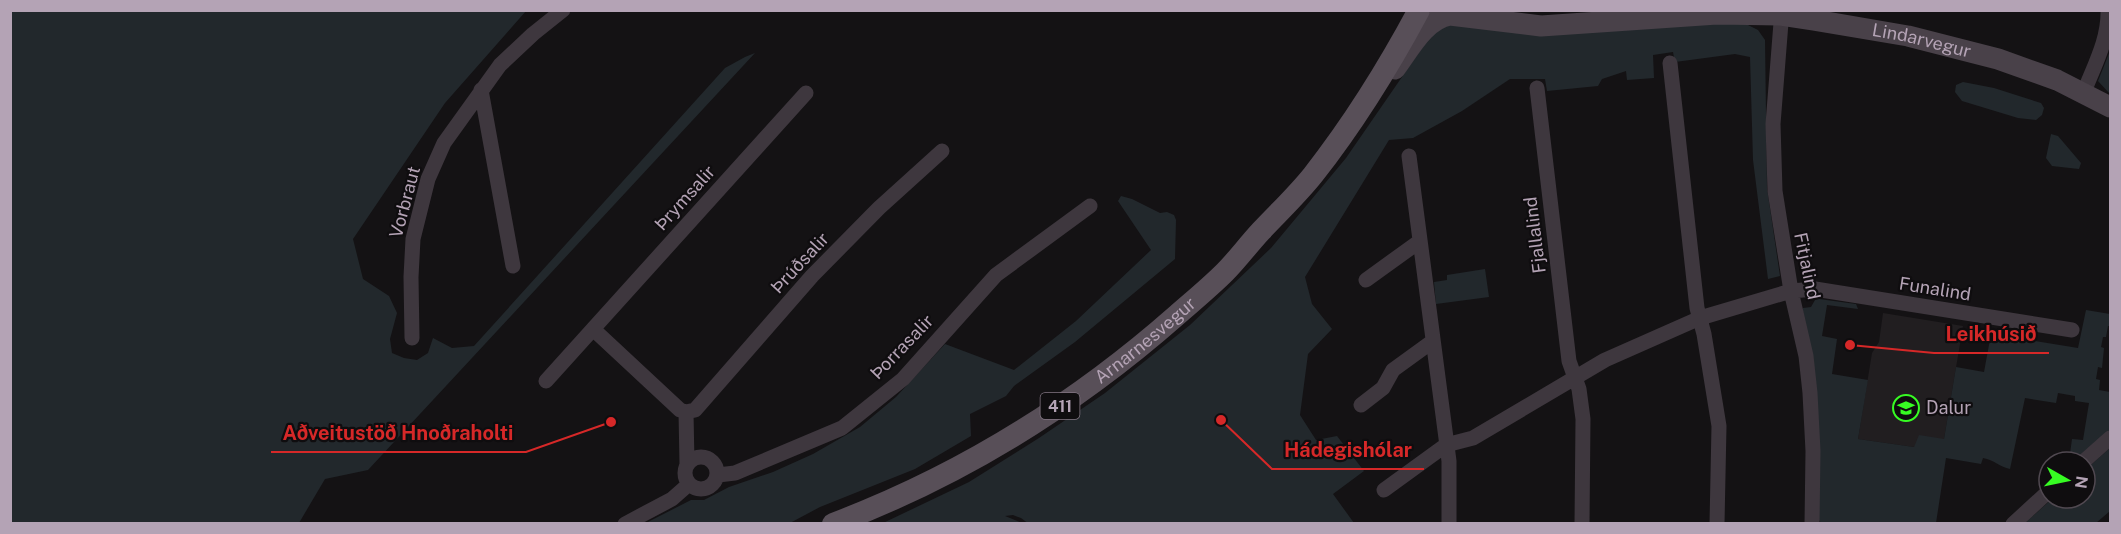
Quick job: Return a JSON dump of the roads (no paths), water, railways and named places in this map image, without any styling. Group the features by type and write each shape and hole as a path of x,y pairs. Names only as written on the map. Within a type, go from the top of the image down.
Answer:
{"main road":[{"name":"Arnarnesvegur","path":"1253,240 1351,107 1391,45 1409,10"},
{"name":"Arnarnesvegur","path":"833,524 871,510 957,469 1032,425 1100,378 1147,341 1225,272 1312,176 1399,48 1419,10"}],"street":[{"name":"Vorbraut","path":"412,338 413,239 428,179 444,143 481,90 508,57 563,10"},
{"name":"Lindarvegur","path":"1481,10 1505,22"},
{"path":"2084,92 2104,42 2108,10"},
{"name":"Lindarvegur","path":"1359,110 1396,68 1425,28 1442,17 1457,15 1541,26 1605,15 1781,13 1908,36 1998,59 2084,92 2110,106"},
{"name":"Fitjalind","path":"1781,13 1775,87 1773,158 1778,223 1806,356 1810,393 1813,451 1812,524"},
{"path":"1670,63 1700,318 1719,426 1717,524"},
{"name":"Fjallalind","path":"1537,88 1569,361 1579,389 1583,419 1582,524"},
{"path":"481,90 513,266"},
{"name":"Þrymsalir","path":"546,381 806,93"},
{"name":"Þrúðsalir","path":"690,411 812,276 879,208 942,151"},
{"path":"1409,156 1446,445 1450,483 1449,524"},
{"name":"Þorrasalir","path":"689,484 698,489 709,488 718,475 735,473 842,428 903,379 996,275 1090,206"},
{"path":"1366,280 1420,241"},
{"name":"Funalind","path":"1791,291 1815,289 2072,330"},
{"path":"1384,490 1446,445 1473,438 1605,360 1700,318 1791,291"},
{"path":"593,329 680,410 690,411"},
{"path":"1361,405 1383,388 1393,370 1433,341"},
{"path":"690,411 702,456"},
{"path":"625,524 672,499 689,484 685,474 690,411"},
{"path":"2096,450 2110,438"},
{"path":"687,464 702,456 716,464 718,475"},
{"path":"2013,524 2037,502"}],"place":[{"name":"Leikhúsið","path":"1850,345"},
{"name":"Dalur","path":"1906,408"},
{"name":"Hádegishólar","path":"1221,420"},
{"name":"Aðveitustöð Hnoðraholti","path":"611,422"}]}
